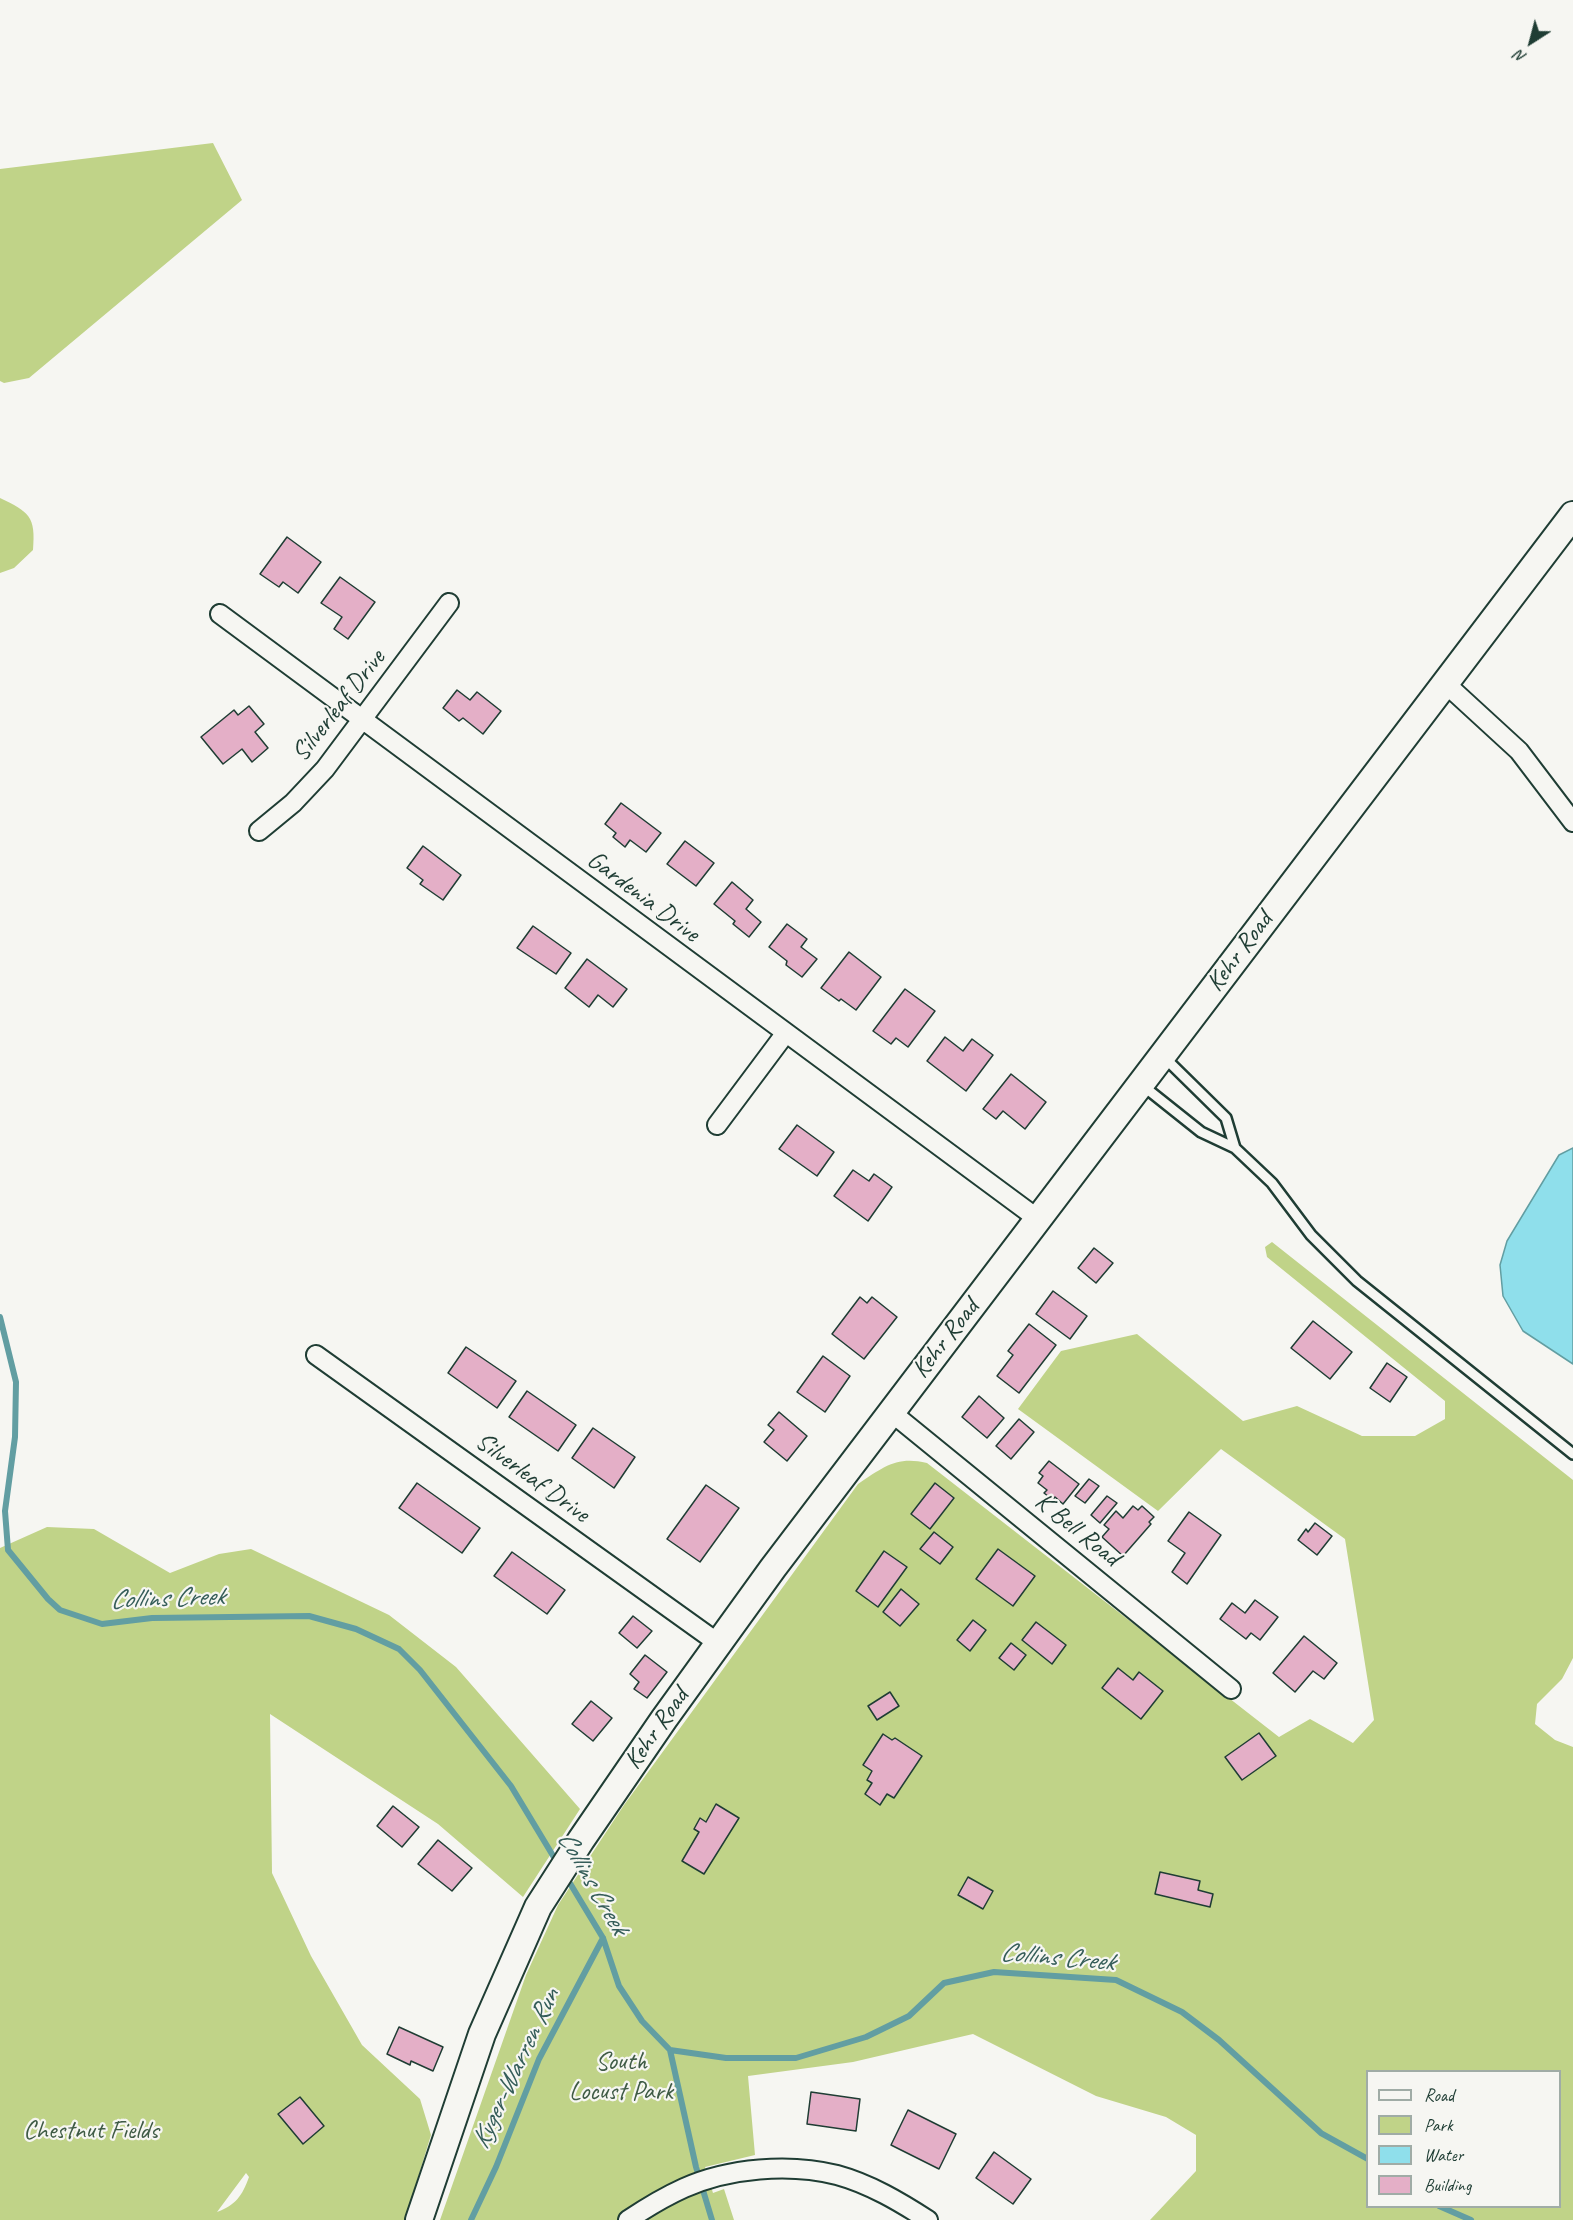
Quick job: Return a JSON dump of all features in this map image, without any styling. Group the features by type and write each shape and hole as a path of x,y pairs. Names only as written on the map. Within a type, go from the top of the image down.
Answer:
{"street":[{"name":"Kehr Road","path":"419,2220 482,2034 538,1906 581,1840 718,1643 1161,1055 1573,515"},
{"name":"Silverleaf Drive","path":"259,831 293,803 325,769 449,603"},
{"name":"Gardenia Drive","path":"220,614 1038,1219"},
{"path":"1446,684 1519,751 1573,822"},
{"path":"717,1125 786,1034"},
{"name":"Silverleaf Drive","path":"316,1355 718,1643"},
{"name":"K Bell Road","path":"891,1412 1231,1689"},
{"path":"628,2220 685,2187 752,2170 813,2171 839,2176 883,2193 928,2220"}],"lane":[{"path":"1161,1055 1226,1118 1235,1148"},
{"path":"1140,1083 1201,1132 1235,1148 1272,1183 1311,1235 1357,1281 1573,1454"}],"green space":[{"path":"213,143 242,200 29,378 4,383 0,381 0,169"},
{"path":"0,498 18,507 28,516 32,522 34,539 33,550 14,568 0,573"},
{"name":"South Locust Park","path":"1272,1242 1573,1480 1573,1658 1562,1679 1537,1704 1535,1724 1555,1740 1573,1747 1573,2220 1150,2220 1196,2171 1196,2135 1166,2117 1096,2096 973,2034 853,2062 748,2076 755,2155 705,2167 713,2193 724,2189 734,2220 440,2220 526,1975 558,1905 624,1805 858,1484 883,1468 898,1462 927,1463 1279,1737 1310,1719 1353,1743 1374,1720 1345,1539 1221,1449 1158,1511 1018,1409 1061,1351 1137,1334 1243,1421 1297,1406 1362,1436 1415,1436 1445,1419 1445,1401 1267,1257 1265,1247"},
{"name":"Chestnut Fields","path":"47,1527 94,1529 170,1573 219,1554 251,1549 389,1615 456,1667 580,1809 523,1897 438,1824 270,1714 272,1873 311,1956 362,2045 420,2099 431,2135 405,2220 0,2220 0,1548","holes":["246,2173 249,2177 238,2199 217,2212"]}],"water":[{"path":"1573,1148 1573,1364 1523,1331 1503,1296 1500,1265 1507,1241 1559,1155"}],"building":[{"path":"287,537 321,562 298,593 283,582 279,587 260,574"},
{"path":"340,577 375,602 348,639 334,629 342,617 321,603"},
{"path":"457,690 470,700 477,692 501,711 483,734 463,718 459,721 443,708"},
{"path":"249,706 264,724 255,732 268,748 252,762 242,749 223,764 201,737 234,710 238,715"},
{"path":"621,803 661,833 646,852 630,840 625,847 613,837 616,833 605,824"},
{"path":"685,841 714,863 696,886 667,864"},
{"path":"423,846 461,875 443,900 420,884 423,880 407,868"},
{"path":"732,882 753,900 746,909 761,922 749,937 733,924 735,921 714,904"},
{"path":"787,924 807,939 801,947 817,959 802,977 786,965 787,961 769,947"},
{"path":"533,926 571,953 556,974 517,948"},
{"path":"849,952 881,977 856,1010 821,988"},
{"path":"587,959 627,989 613,1007 598,995 589,1007 565,988"},
{"path":"905,989 935,1011 908,1047 896,1038 891,1044 873,1031"},
{"path":"945,1037 963,1051 972,1039 993,1055 966,1091 927,1061"},
{"path":"1011,1074 1046,1102 1025,1129 1003,1111 996,1119 983,1109"},
{"path":"797,1125 834,1152 817,1176 779,1149"},
{"path":"853,1170 869,1181 874,1174 892,1187 868,1221 834,1196"},
{"path":"1094,1248 1113,1263 1096,1283 1078,1268"},
{"path":"1053,1291 1087,1316 1070,1339 1036,1314"},
{"path":"860,1297 867,1303 872,1297 897,1317 864,1359 832,1334"},
{"path":"1313,1321 1352,1352 1330,1379 1291,1348"},
{"path":"1029,1324 1056,1345 1019,1393 997,1376 1013,1355 1008,1351"},
{"path":"466,1347 516,1381 497,1408 448,1373"},
{"path":"823,1356 850,1376 825,1412 797,1392"},
{"path":"1387,1363 1407,1377 1390,1402 1370,1388"},
{"path":"527,1391 576,1425 558,1451 509,1417"},
{"path":"979,1396 1004,1418 987,1438 962,1417"},
{"path":"779,1412 807,1436 787,1461 764,1442 774,1430 768,1425"},
{"path":"1019,1419 1034,1432 1011,1459 996,1446"},
{"path":"593,1428 635,1457 614,1488 572,1458"},
{"path":"1049,1461 1079,1484 1063,1504 1055,1497 1053,1500 1044,1493 1047,1490 1038,1483 1043,1476 1039,1473"},
{"path":"1089,1479 1099,1486 1085,1503 1075,1496"},
{"path":"417,1483 480,1528 462,1553 399,1508"},
{"path":"935,1483 954,1498 930,1529 911,1514"},
{"path":"706,1485 739,1508 700,1562 667,1539"},
{"path":"1107,1496 1117,1503 1100,1523 1091,1515"},
{"path":"1133,1506 1138,1510 1142,1506 1154,1517 1149,1522 1151,1524 1123,1556 1102,1537 1109,1529 1104,1525 1116,1511 1123,1518"},
{"path":"1189,1512 1221,1535 1187,1584 1172,1572 1185,1553 1168,1541"},
{"path":"1315,1523 1332,1536 1317,1555 1298,1540 1306,1529 1308,1532"},
{"path":"934,1532 953,1547 940,1564 920,1549"},
{"path":"998,1549 1035,1576 1013,1606 976,1579"},
{"path":"884,1551 907,1567 878,1607 856,1591"},
{"path":"512,1552 565,1590 547,1614 494,1576"},
{"path":"901,1589 919,1604 900,1626 883,1612"},
{"path":"1255,1600 1278,1617 1260,1640 1251,1633 1246,1639 1220,1619 1232,1603 1245,1613"},
{"path":"633,1616 652,1631 637,1648 619,1633"},
{"path":"973,1620 986,1630 970,1651 957,1640"},
{"path":"1036,1622 1066,1645 1052,1664 1022,1640"},
{"path":"1304,1636 1337,1663 1324,1679 1313,1671 1295,1692 1273,1673"},
{"path":"1011,1643 1026,1655 1014,1670 999,1658"},
{"path":"645,1655 667,1672 647,1698 634,1689 639,1682 630,1674"},
{"path":"1118,1668 1133,1680 1139,1672 1163,1691 1141,1719 1102,1688"},
{"path":"890,1692 899,1706 877,1720 868,1706"},
{"path":"591,1701 612,1718 593,1741 572,1724"},
{"path":"1259,1733 1276,1756 1242,1780 1225,1757"},
{"path":"883,1734 892,1740 895,1738 922,1756 894,1798 887,1794 880,1805 865,1794 872,1783 867,1780 872,1771 863,1765"},
{"path":"716,1804 739,1818 704,1874 682,1861 699,1832 694,1829 700,1818 706,1822"},
{"path":"393,1806 419,1827 402,1847 377,1826"},
{"path":"438,1840 472,1868 452,1891 418,1864"},
{"path":"1160,1872 1200,1881 1198,1890 1213,1894 1210,1907 1155,1894"},
{"path":"968,1877 993,1891 983,1909 958,1895"},
{"path":"399,2027 443,2047 433,2071 411,2061 410,2065 387,2054"},
{"path":"811,2092 860,2099 856,2131 807,2124"},
{"path":"300,2097 324,2126 303,2144 278,2114"},
{"path":"908,2110 956,2134 939,2169 891,2145"},
{"path":"994,2152 1031,2179 1013,2204 976,2178"}],"waterway":[{"name":"Collins Creek","path":"0,1317 16,1382 15,1437 5,1511 8,1550 48,1599 60,1610 102,1624 152,1618 309,1616 356,1629 399,1649 420,1670 511,1786 558,1864"},
{"name":"Collins Creek","path":"565,1875 603,1938 619,1986 642,2021 670,2050 726,2058 796,2058 866,2037 909,2016 944,1983 994,1972 1116,1980 1182,2012 1219,2040 1321,2133 1366,2158"},
{"name":"Kyger-Warren Run","path":"471,2220 496,2167 539,2059 603,1938"},
{"path":"670,2050 696,2167 712,2220"},
{"name":"Collins Creek","path":"1444,2208 1471,2220"}]}
